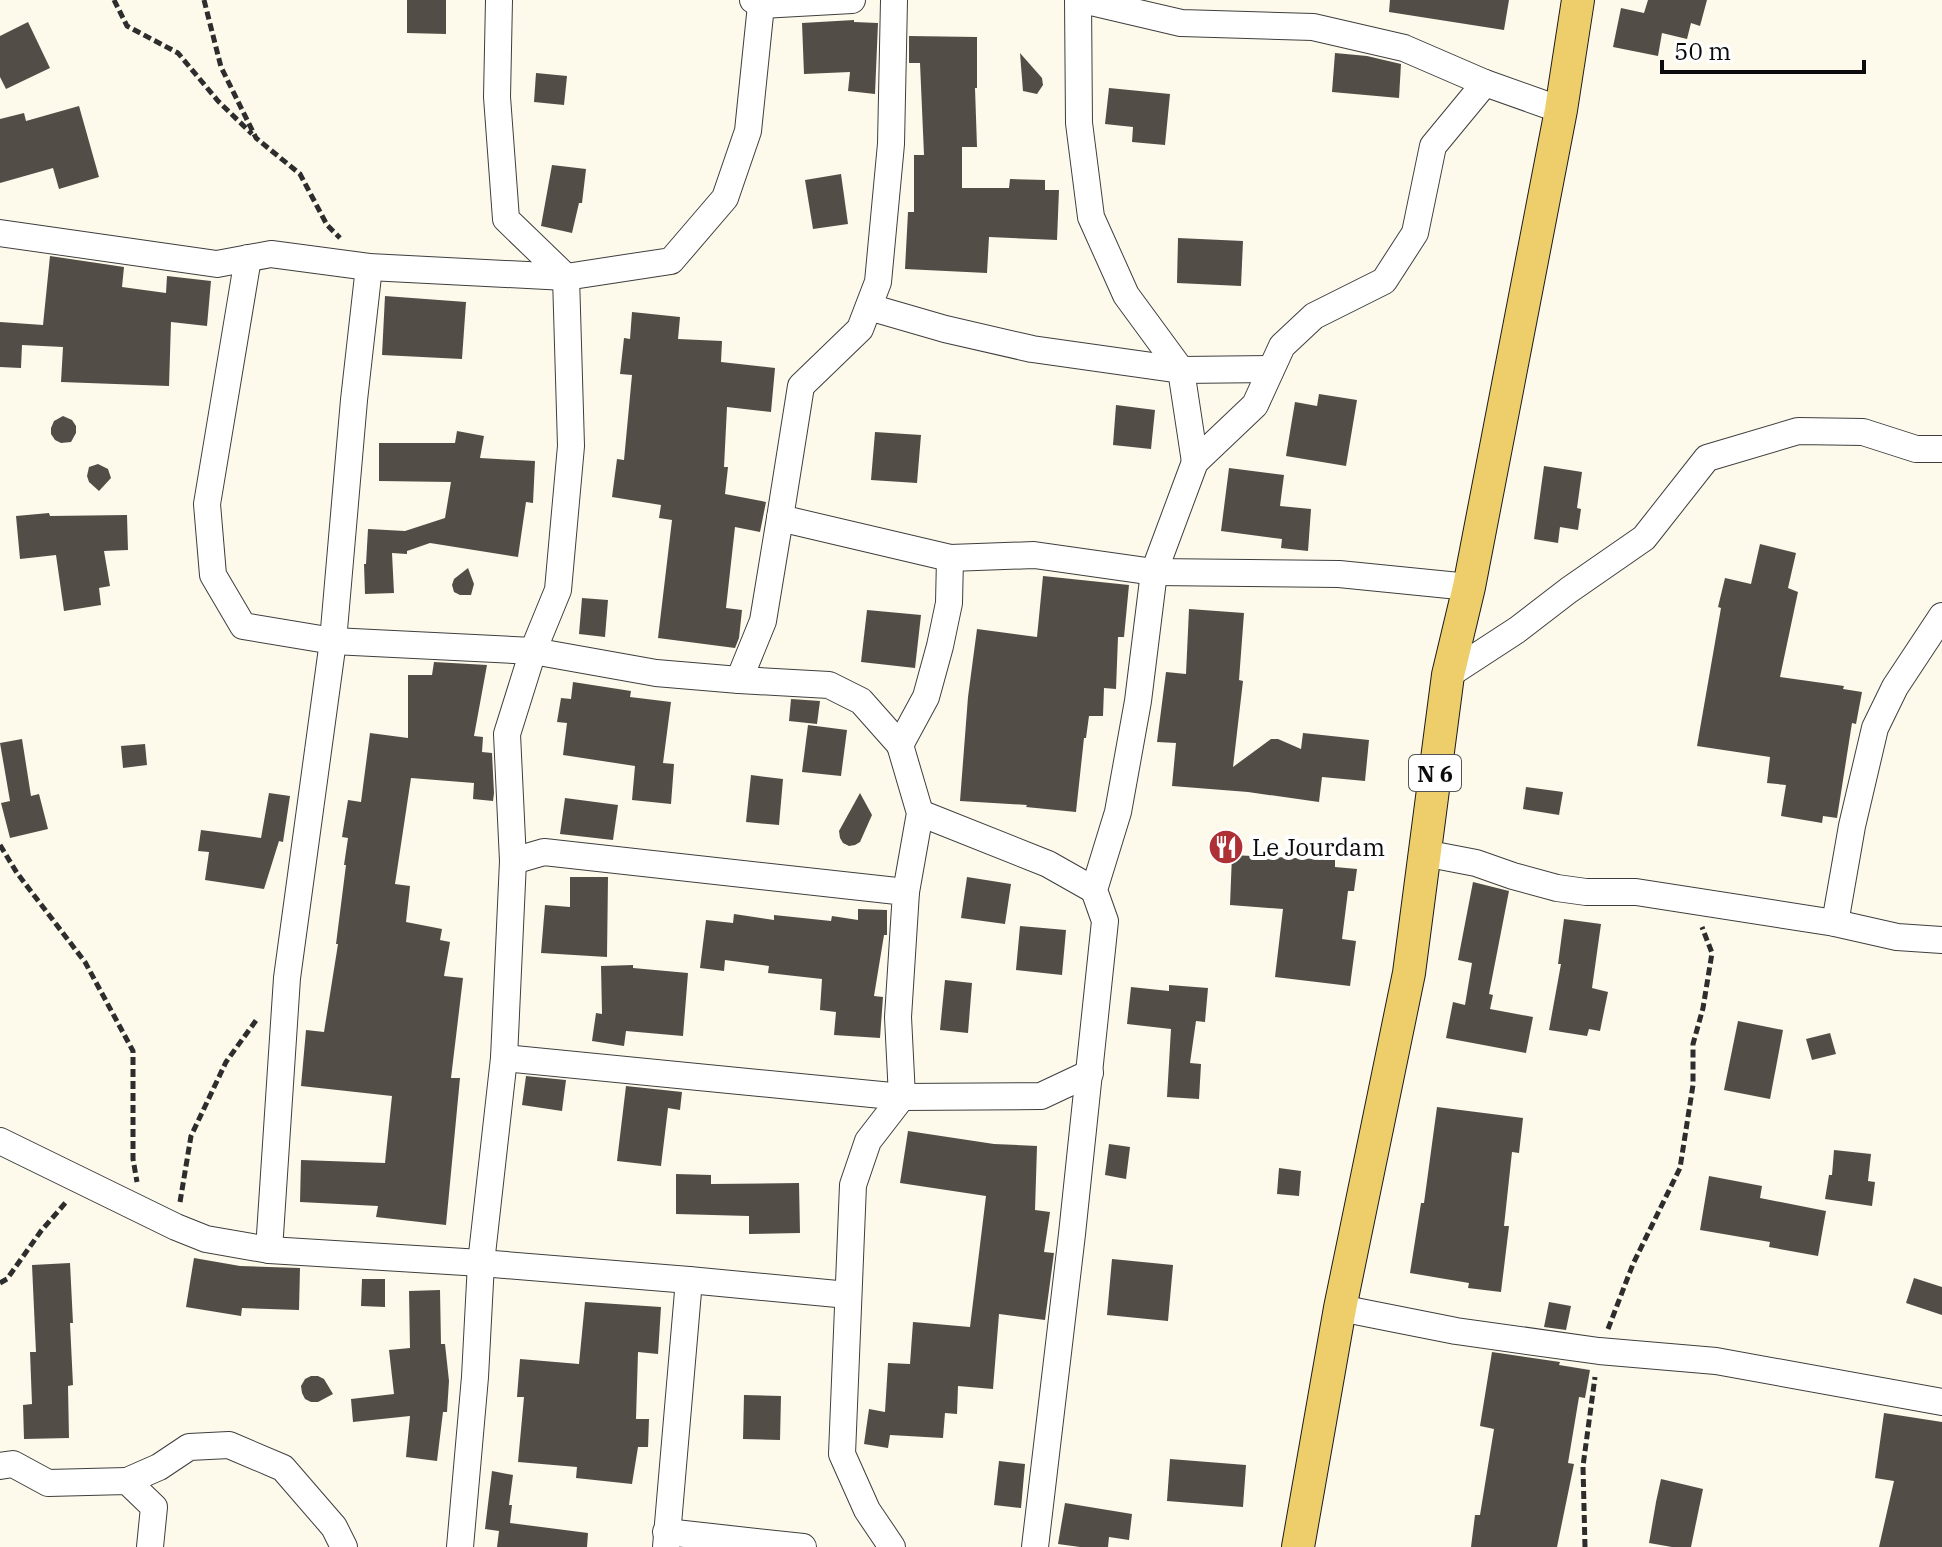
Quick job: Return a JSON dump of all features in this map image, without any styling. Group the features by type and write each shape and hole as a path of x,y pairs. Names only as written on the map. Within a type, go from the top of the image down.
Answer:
{"main road":[{"name":"N 6","path":"1298,1547 1340,1308 1409,973 1448,675 1469,587 1561,110 1578,0"}],"street":[{"path":"460,1547 475,1377 481,1263 504,1058 513,861 507,734 533,651 558,590 571,446 566,277 506,219 497,97 499,0"},
{"path":"0,233 217,264 271,254 369,267 566,277 671,261 725,198 748,131 757,2 852,0"},
{"path":"739,680 763,621 801,386 860,329 878,282 891,144 894,0"},
{"path":"1195,462 1181,370 1126,295 1091,217 1079,123 1080,0 1181,23 1313,27 1404,48 1485,83 1561,110"},
{"path":"1035,1547 1105,921 1094,890 1118,812 1138,701 1154,572 1195,462 1255,405 1282,346 1314,316 1384,281 1415,233 1433,146 1485,83"},
{"path":"248,258 207,504 213,575 243,626 333,641 533,651 656,673 829,685 861,701 900,745 920,813 906,892 898,1017 902,1097 868,1141 853,1185 842,1454 867,1510 892,1547"},
{"path":"269,1250 287,978 333,641 369,267"},
{"path":"869,307 1032,349 1181,370 1271,369"},
{"path":"1448,675 1517,630 1644,538 1707,458 1798,431 1863,432 1916,449 1942,449"},
{"path":"780,518 950,558 1034,555 1154,572 1339,574 1469,587"},
{"path":"900,745 926,697 940,646 949,603 950,558"},
{"path":"1835,923 1852,826 1875,728 1895,687 1942,616"},
{"path":"920,813 1048,864 1094,890"},
{"path":"513,861 544,852 906,892"},
{"path":"1424,853 1476,863 1557,888 1586,892 1636,892 1835,923 1897,937 1942,940"},
{"path":"504,1058 902,1097 1041,1096 1090,1073"},
{"path":"0,1141 206,1239 269,1250 481,1263 848,1295"},
{"path":"689,1280 666,1540 803,1547"},
{"path":"1340,1308 1456,1331 1599,1351 1716,1361 1942,1402"},
{"path":"0,1466 13,1464 48,1483 127,1481 159,1467 189,1447 229,1445 283,1468 334,1527 344,1547"},
{"path":"127,1481 154,1507 150,1547"}],"path":[{"path":"114,0 127,26 178,53 218,101 300,174 327,225 369,267"},
{"path":"204,0 221,67 256,138"},
{"path":"0,845 17,873 85,962 133,1051 133,1159 142,1210"},
{"path":"1585,1547 1583,1466 1599,1351 1633,1264 1680,1168 1693,1085 1693,1044 1703,1008 1712,953 1693,901"},
{"path":"176,1227 191,1136 226,1062 261,1014"},
{"path":"0,1283 7,1279 41,1231 84,1182"}],"building":[{"path":"407,0 446,0 446,34 407,33"},
{"path":"1390,0 1509,0 1504,30 1389,12"},
{"path":"1648,0 1707,0 1700,26 1691,23 1687,39 1662,33 1658,56 1613,47 1621,8 1644,13"},
{"path":"854,20 878,23 875,94 848,91 850,72 804,74 802,23"},
{"path":"28,22 50,68 6,89 0,77 0,36"},
{"path":"909,36 977,37 977,147 962,147 962,188 1009,188 1010,179 1045,180 1045,190 1059,190 1057,240 989,237 987,273 905,269 908,212 914,212 914,155 924,155 920,63 909,63"},
{"path":"1020,53 1042,78 1043,85 1037,94 1023,91"},
{"path":"1335,53 1401,64 1399,98 1332,92"},
{"path":"536,73 567,76 564,105 534,102"},
{"path":"1109,88 1170,94 1165,145 1132,142 1133,127 1105,124"},
{"path":"79,106 99,177 59,189 53,168 0,183 0,119 24,113 26,121"},
{"path":"552,165 586,169 582,203 579,203 572,233 541,226"},
{"path":"841,174 848,224 813,229 805,180"},
{"path":"1178,238 1243,241 1241,286 1177,283"},
{"path":"50,256 124,267 122,287 166,293 167,276 211,281 207,326 171,322 169,386 61,382 63,347 22,345 21,368 0,367 0,322 43,325"},
{"path":"385,296 466,302 462,359 382,355"},
{"path":"632,312 680,317 678,339 722,341 721,362 775,368 771,412 727,407 725,494 766,502 760,532 735,527 726,608 742,610 735,648 658,638 672,520 659,518 661,505 612,497 617,459 624,460 632,375 620,374 624,338 630,339"},
{"path":"1319,394 1357,400 1346,466 1286,456 1295,402 1317,406"},
{"path":"1116,405 1155,410 1151,449 1113,445"},
{"path":"63,416 76,426 71,442 61,443 51,434 54,421"},
{"path":"457,431 484,436 480,458 535,461 533,503 526,502 518,557 430,543 407,551 407,554 392,553 394,593 365,594 368,529 405,531 445,518 451,482 379,481 379,443 455,443"},
{"path":"875,432 921,435 917,483 871,480"},
{"path":"98,464 108,469 111,478 99,491 87,476 89,467"},
{"path":"1544,466 1582,472 1577,508 1581,509 1578,530 1560,527 1558,543 1534,539"},
{"path":"1229,468 1284,475 1280,506 1311,509 1308,551 1281,548 1282,539 1221,531"},
{"path":"49,513 50,516 127,515 128,550 104,551 110,586 99,588 101,605 64,611 56,555 20,559 16,516"},
{"path":"1760,544 1796,553 1788,588 1798,592 1780,677 1844,686 1843,689 1862,692 1856,724 1852,723 1837,818 1823,816 1822,823 1781,816 1786,785 1767,783 1770,757 1697,746 1725,578 1751,584"},
{"path":"468,568 474,584 471,595 460,595 454,592 452,585 454,579"},
{"path":"1043,576 1129,585 1124,637 1118,637 1116,689 1104,688 1103,716 1089,716 1076,812 960,801 977,629 1037,637"},
{"path":"582,598 608,600 605,637 579,634"},
{"path":"1189,609 1244,613 1239,680 1243,681 1233,767 1271,739 1301,749 1303,733 1369,740 1365,781 1322,777 1319,802 1172,786 1176,743 1157,742 1166,672 1186,674"},
{"path":"867,610 921,615 915,668 861,662"},
{"path":"434,662 487,665 474,736 483,737 482,752 492,753 494,793 493,801 473,799 474,783 411,778 395,884 410,886 406,922 442,929 440,940 450,942 444,976 463,978 451,1078 460,1078 446,1225 376,1217 378,1206 300,1202 301,1160 385,1163 392,1096 301,1086 306,1030 324,1032 346,865 348,838 342,837 348,800 361,802 370,733 408,738 408,675 432,675"},
{"path":"573,682 631,691 630,697 671,702 663,763 674,764 671,804 632,800 635,766 563,755 567,723 557,722 561,698 571,699"},
{"path":"791,699 820,701 817,724 789,721"},
{"path":"808,725 847,730 841,776 802,772"},
{"path":"22,739 31,796 39,794 48,829 10,838 1,803 10,801 0,743"},
{"path":"145,744 147,765 123,768 121,746"},
{"path":"751,775 783,779 779,825 746,822"},
{"path":"1526,787 1563,792 1559,815 1523,809"},
{"path":"269,793 290,796 283,842 279,841 264,889 205,880 209,852 198,851 201,830 261,838"},
{"path":"860,793 872,815 860,842 849,846 843,843 839,831"},
{"path":"565,798 618,805 613,840 560,834"},
{"path":"1232,855 1335,860 1335,867 1357,869 1354,891 1348,891 1342,939 1356,941 1350,986 1275,977 1283,909 1230,905"},
{"path":"570,877 608,877 607,957 541,953 545,905 570,907"},
{"path":"967,877 1011,884 1005,924 961,918"},
{"path":"1473,882 1509,891 1489,994 1493,995 1490,1009 1533,1017 1526,1053 1446,1038 1453,1002 1465,1005 1472,963 1458,960"},
{"path":"858,909 887,910 887,935 884,935 874,996 883,997 880,1038 834,1035 836,1012 820,1010 822,979 768,973 769,966 725,960 724,971 700,968 706,920 733,923 734,914 774,920 774,915 831,921 832,916 858,920"},
{"path":"1564,919 1601,924 1592,988 1608,992 1600,1031 1589,1029 1587,1036 1549,1030 1561,964 1558,964"},
{"path":"1020,926 1066,930 1062,975 1016,970"},
{"path":"633,965 633,968 688,973 683,1036 626,1031 624,1046 592,1041 596,1013 602,1014 601,966"},
{"path":"945,980 972,983 968,1033 940,1030"},
{"path":"1169,985 1208,988 1205,1022 1196,1021 1190,1063 1201,1064 1199,1099 1167,1097 1171,1029 1127,1024 1131,987 1169,991"},
{"path":"1738,1021 1783,1030 1770,1099 1724,1090"},
{"path":"1830,1033 1836,1054 1812,1060 1806,1039"},
{"path":"526,1076 566,1080 562,1111 522,1105"},
{"path":"626,1086 682,1092 680,1110 668,1108 661,1166 617,1161"},
{"path":"1437,1107 1523,1118 1519,1153 1512,1152 1504,1226 1509,1226 1501,1292 1468,1288 1469,1283 1410,1273 1421,1203 1424,1203"},
{"path":"908,1131 994,1144 1037,1146 1035,1210 1050,1212 1044,1252 1054,1253 1045,1320 999,1314 993,1389 958,1386 957,1414 945,1413 943,1438 890,1435 888,1448 864,1444 869,1409 885,1412 888,1363 910,1364 913,1322 970,1327 986,1196 900,1183"},
{"path":"1109,1144 1130,1147 1126,1179 1105,1175"},
{"path":"1834,1150 1871,1154 1868,1181 1875,1182 1872,1206 1825,1199 1829,1175 1832,1175"},
{"path":"1279,1168 1301,1171 1299,1196 1277,1194"},
{"path":"676,1174 711,1175 711,1184 799,1183 800,1233 749,1234 749,1216 676,1214"},
{"path":"1709,1176 1762,1186 1760,1198 1826,1211 1818,1256 1769,1247 1770,1242 1700,1230"},
{"path":"194,1258 240,1266 300,1268 299,1310 242,1308 241,1316 186,1307"},
{"path":"1112,1259 1173,1265 1168,1321 1107,1315"},
{"path":"70,1263 73,1385 68,1386 69,1438 24,1439 23,1405 32,1404 30,1352 36,1352 32,1265"},
{"path":"1914,1278 1942,1287 1942,1315 1906,1303"},
{"path":"362,1279 385,1279 385,1307 361,1306"},
{"path":"440,1290 441,1344 445,1344 449,1381 447,1412 443,1412 437,1461 406,1457 410,1416 353,1422 351,1399 394,1394 389,1350 410,1348 409,1291"},
{"path":"585,1302 661,1307 658,1354 638,1352 636,1419 649,1419 648,1447 638,1447 632,1484 576,1478 577,1467 518,1462 524,1397 517,1397 520,1359 579,1364"},
{"path":"1549,1302 1571,1306 1566,1330 1544,1327"},
{"path":"1492,1352 1560,1362 1559,1365 1590,1370 1585,1398 1579,1397 1568,1463 1574,1464 1557,1547 1471,1547 1475,1515 1480,1515 1494,1429 1480,1426"},
{"path":"311,1376 324,1379 333,1394 318,1402 305,1399 301,1386"},
{"path":"744,1395 781,1396 780,1440 743,1439"},
{"path":"1884,1413 1942,1422 1942,1547 1879,1547 1894,1481 1875,1478"},
{"path":"1170,1459 1246,1465 1243,1507 1167,1501"},
{"path":"999,1461 1025,1464 1021,1508 994,1505"},
{"path":"492,1471 513,1475 510,1523 588,1533 587,1547 497,1547 499,1531 485,1529"},
{"path":"1661,1479 1703,1489 1691,1547 1649,1543"},
{"path":"1065,1503 1132,1514 1129,1540 1109,1537 1108,1547 1058,1544"}],"place":[{"name":"Le Jourdam","path":"1226,847"}]}
